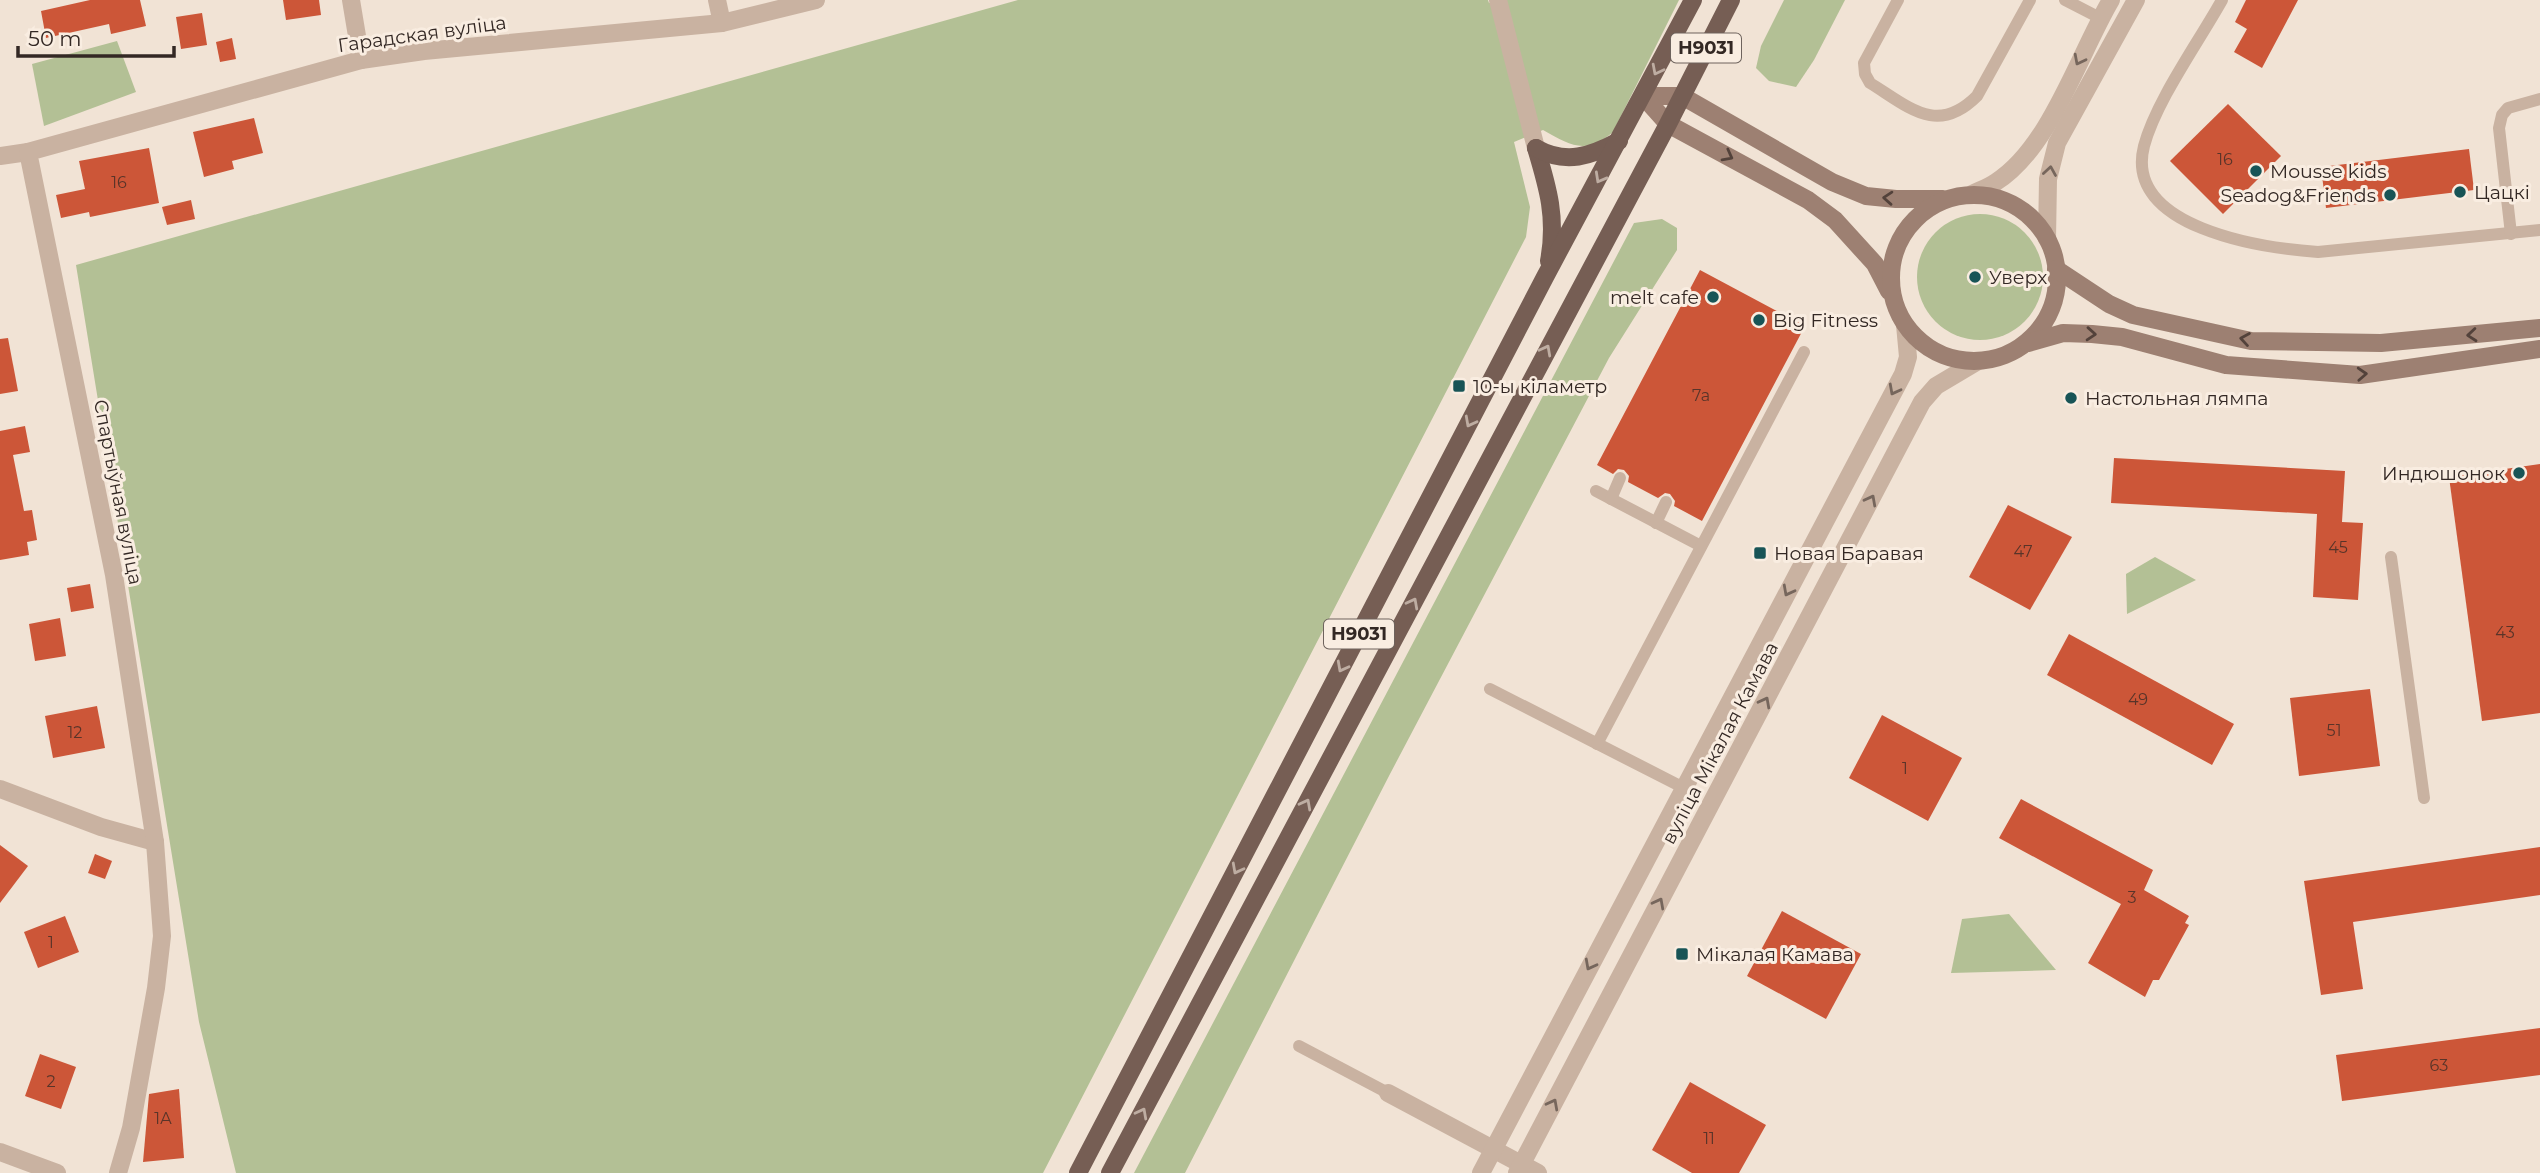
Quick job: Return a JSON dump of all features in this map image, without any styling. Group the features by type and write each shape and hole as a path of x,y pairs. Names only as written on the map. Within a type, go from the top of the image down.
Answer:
{"main road":[{"name":"Н9031","path":"1078,1173 1545,277 1693,0"},
{"name":"Н9031","path":"1110,1173 1668,124 1731,0"},
{"path":"1643,96 1682,96 1832,182 1866,196 1946,199 1972,194 1999,198 2019,207 2035,221 2048,239 2056,269 2056,291 2050,312 2038,331 2024,344"},
{"path":"1643,96 1668,124 1808,200 1833,218 1875,264 1905,325 1919,341 1937,352 1957,359 1978,361 2001,356 2024,344 2063,333 2122,337 2226,365 2360,375 2540,349"},
{"path":"1536,148 1548,154 1573,158 1597,152 1619,141"},
{"path":"1536,148 1553,213 1554,229 1545,277"},
{"path":"1892,297 1891,271 1899,241 1919,215 1946,199"},
{"path":"2056,269 2109,304 2133,314 2250,341 2381,343 2540,328"}],"street":[{"path":"351,0 361,60"},
{"path":"717,0 722,23"},
{"name":"Гарадская вуліца","path":"0,155 28,152 361,60 437,50 722,23 816,0"},
{"path":"1499,0 1536,148"},
{"path":"1972,194 1997,182 2030,151 2111,0"},
{"path":"2048,239 2048,179 2057,143 2136,0"},
{"name":"Спартыўная вуліца","path":"28,152 114,575 155,842 162,936 156,988 131,1128 118,1173"},
{"name":"вуліца Мікалая Камава","path":"1481,1173 1903,374 1908,357 1905,325"},
{"name":"вуліца Мікалая Камава","path":"1519,1169 1922,402 1936,386 1978,361"},
{"path":"0,789 101,827 155,842"},
{"path":"1388,1093 1494,1149 1519,1169 1538,1173"},
{"path":"0,1152 57,1173"}],"lane":[{"path":"1898,0 1864,63 1866,74 1870,83 1924,115 1943,116 1965,108 1978,96 2030,0"},
{"path":"2065,0 2101,18"},
{"path":"2222,0 2151,123 2143,149 2142,180 2158,202 2184,221 2254,244 2284,250 2318,252 2540,230"},
{"path":"2511,234 2499,128 2508,107 2540,99"},
{"path":"1597,744 1804,352"},
{"path":"1611,499 1620,478"},
{"path":"1597,491 1701,546"},
{"path":"1657,523 1666,502"},
{"path":"2390,556 2424,798"},
{"path":"1490,689 1684,788"},
{"path":"1299,1046 1388,1093"}],"green space":[{"path":"1018,0 1488,0 1489,3 1496,0 1679,0 1613,132 1595,144 1586,146 1570,144 1543,130 1514,142 1530,207 1526,237 1043,1173 236,1173 199,1022 76,265"},
{"path":"1784,0 1845,0 1814,60 1796,87 1769,81 1756,68 1761,46"},
{"path":"117,41 136,92 44,126 32,64"},
{"path":"1980,214 2004,219 2025,232 2038,253 2043,277 2038,301 2025,322 2004,335 1980,340 1956,335 1935,322 1922,301 1917,277 1922,253 1935,232 1956,219"},
{"path":"1662,219 1677,228 1677,250 1609,358 1390,774 1185,1173 1134,1173 1634,223"},
{"path":"2155,557 2196,580 2127,614 2126,574"},
{"path":"2009,914 2056,970 1951,973 1962,919"}],"building":[{"path":"90,0 140,0 146,26 111,34 109,24 46,38 41,11"},
{"path":"283,0 319,0 321,15 286,20"},
{"path":"2246,0 2298,0 2262,68 2234,52 2247,29 2235,22"},
{"path":"202,13 207,45 181,49 176,17"},
{"path":"232,38 236,59 220,62 216,42"},
{"path":"2228,104 2281,156 2223,214 2170,161"},
{"path":"254,118 263,153 232,161 234,169 204,177 193,132"},
{"path":"149,148 159,203 90,217 89,212 61,218 56,195 85,189 79,161"},
{"path":"2469,149 2474,190 2326,208 2321,167"},
{"path":"191,200 195,219 167,225 162,207"},
{"path":"1700,270 1805,326 1702,521 1674,506 1675,501 1670,494 1665,493 1658,498 1628,482 1629,476 1624,470 1618,469 1613,474 1597,465"},
{"path":"8,338 18,391 0,394 0,339"},
{"path":"25,426 30,452 13,455 24,511 32,510 37,540 27,542 29,555 0,560 0,431"},
{"path":"2114,458 2345,471 2342,522 2363,523 2358,600 2313,597 2317,514 2111,503"},
{"path":"2540,464 2540,713 2482,721 2449,477"},
{"path":"2008,505 2072,537 2030,610 1969,577"},
{"path":"90,584 94,608 71,612 67,588"},
{"path":"60,618 66,656 35,661 29,624"},
{"path":"2069,634 2234,724 2212,765 2047,675"},
{"path":"2370,689 2380,766 2299,776 2290,698"},
{"path":"97,706 105,748 53,758 45,716"},
{"path":"1882,715 1962,758 1928,821 1849,778"},
{"path":"2021,799 2153,870 2144,890 2189,916 2185,923 2189,925 2159,980 2153,980 2145,997 2088,963 2121,904 1999,838"},
{"path":"0,845 28,866 0,903"},
{"path":"2540,847 2540,895 2353,922 2363,989 2321,995 2304,881"},
{"path":"95,854 112,861 105,879 88,873"},
{"path":"1782,911 1861,954 1826,1019 1747,976"},
{"path":"65,916 79,952 38,968 24,932"},
{"path":"2540,1028 2540,1075 2342,1101 2336,1055"},
{"path":"40,1054 76,1067 61,1109 25,1096"},
{"path":"1690,1082 1766,1125 1739,1173 1692,1173 1652,1150"},
{"path":"179,1089 184,1158 143,1162 149,1094"}],"place":[{"name":"Mousse kids","path":"2256,171"},
{"name":"Цацкi","path":"2460,192"},
{"name":"Seadog&Friends","path":"2390,195"},
{"name":"Уверх","path":"1975,277"},
{"name":"melt cafe","path":"1713,297"},
{"name":"Big Fitness","path":"1759,320"},
{"name":"10-ы кіламетр","path":"1459,386"},
{"name":"Настольная лямпа","path":"2071,398"},
{"name":"Индюшонок","path":"2519,473"},
{"name":"Новая Баравая","path":"1760,553"},
{"name":"Мікалая Камава","path":"1682,954"}]}
